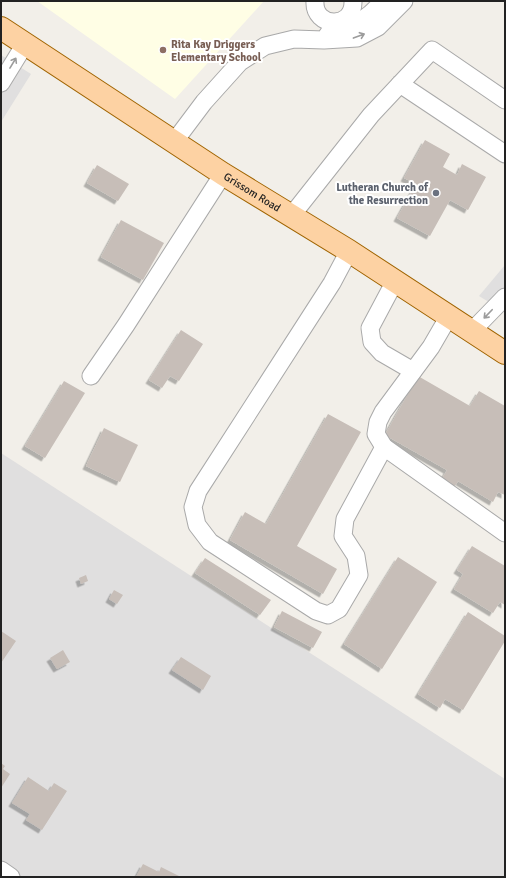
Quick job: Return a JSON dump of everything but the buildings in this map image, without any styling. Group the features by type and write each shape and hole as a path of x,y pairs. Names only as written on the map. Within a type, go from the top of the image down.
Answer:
{"main road":[{"name":"Grissom Road","path":"1,28 223,174 349,251 505,353"}],"street":[{"path":"316,1 316,9 318,14 326,20 337,22 342,21 350,13 353,8 353,1"},
{"path":"313,40 331,32 343,30 355,24 375,11 383,1"},
{"path":"174,142 204,102 240,62 265,46 294,39 313,40 357,38 378,27 404,1"},
{"path":"313,40 326,20"},
{"path":"1,83 25,44"},
{"path":"292,215 371,115 432,50 505,100"},
{"path":"400,84 505,154"},
{"path":"91,376 126,325 223,174"},
{"path":"349,251 332,283 198,491 193,507 197,525 210,542 316,612 328,615 340,609 359,575 356,556 343,536 345,519 384,447"},
{"path":"395,281 370,328 372,342 382,353 413,371"},
{"path":"472,331 505,297"},
{"path":"448,316 431,347 383,412 378,422 376,434 384,447 505,533"},
{"path":"1,870 11,877"}],"shaded area":[{"name":"Rita Kay Driggers Elementary School","path":"37,1 264,1 175,99"},
{"path":"1,55 31,74 1,122"},
{"path":"505,265 505,312 479,296"},
{"path":"1,453 505,779 505,877 1,877"}],"place":[{"name":"Rita Kay Driggers Elementary School","path":"163,50"},
{"name":"Lutheran Church of the Resurrection","path":"436,193"}]}
